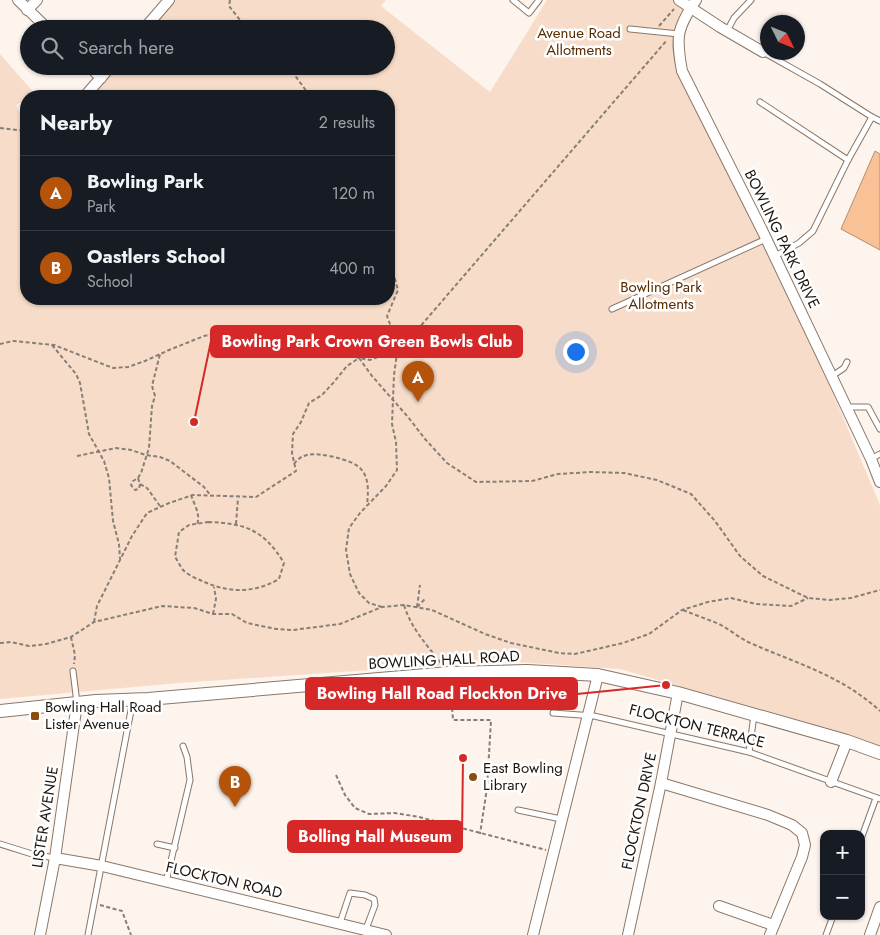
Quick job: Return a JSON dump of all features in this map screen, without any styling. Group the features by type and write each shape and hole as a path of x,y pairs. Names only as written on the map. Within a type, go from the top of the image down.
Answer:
{"street":[{"path":"18,0 38,20"},
{"path":"27,10 37,0"},
{"path":"152,20 169,0"},
{"path":"678,2 694,4 727,31 760,50"},
{"name":"BOWLING PARK DRIVE","path":"694,4 675,34 682,72 767,239 846,407 876,457 880,482"},
{"path":"98,75 101,78"},
{"path":"90,90 104,75"},
{"name":"BOWLING HALL ROAD","path":"0,711 449,673 527,671 598,675 678,693 847,741 880,753"},
{"path":"533,935 598,675"},
{"name":"FLOCKTON DRIVE","path":"628,935 661,783 678,693"},
{"name":"LISTER AVENUE","path":"40,935 55,858 77,703"},
{"path":"831,782 847,741"},
{"path":"661,783 768,815 792,825 802,833 806,846 772,930 719,906"},
{"name":"FLOCKTON ROAD","path":"55,858 102,866 386,935"},
{"path":"870,935 880,907"}],"lane":[{"path":"513,0 529,13 539,0"},
{"path":"727,31 734,18 750,0"},
{"path":"630,29 675,34"},
{"path":"777,60 880,121"},
{"path":"760,102 848,160"},
{"path":"775,256 799,243 813,231 872,116"},
{"path":"612,309 767,239"},
{"path":"832,376 844,368 847,362"},
{"path":"846,407 868,407 880,429"},
{"path":"73,671 77,703"},
{"path":"88,935 134,700"},
{"name":"FLOCKTON TERRACE","path":"553,713 587,715 749,752 878,799"},
{"path":"749,752 754,714"},
{"path":"166,882 190,780 188,756 183,746"},
{"path":"864,830 878,799"},
{"path":"518,810 561,818"},
{"path":"0,844 32,854 55,858"},
{"path":"157,844 175,848"},
{"path":"340,924 350,893 365,895 374,899 375,905 366,929"},
{"path":"826,935 831,920"}],"path":[{"path":"230,0 228,6 240,20"},
{"path":"656,33 659,26 678,2"},
{"path":"0,344 13,341 52,345 113,368 128,367 204,336 234,330 279,333 370,360 381,356 412,336 675,34"},
{"path":"295,75 306,90"},
{"path":"0,128 20,130"},
{"path":"395,279 398,290 395,298"},
{"path":"382,607 369,604 359,592 350,574 346,550 349,528 360,513 386,486 397,470 396,442 392,424 394,375 398,346 388,316 392,305"},
{"path":"52,345 76,374 80,383 89,434 104,461 109,478 113,521 119,544 120,560"},
{"path":"138,478 140,489 135,490 131,485 142,473 148,448 148,436 155,396 152,386 160,354"},
{"path":"359,358 425,439 448,463 476,482 532,481 558,474 591,472 624,473 657,480 691,494 715,521 740,556 762,576 808,598 829,600 851,598 880,590"},
{"path":"94,622 97,606 132,536 147,513 191,495 256,498 296,471 292,453 293,434 301,422 308,403 322,395 346,366 359,358"},
{"path":"77,456 98,451 123,449 160,457 170,461 204,487 211,496"},
{"path":"294,464 299,458 308,454 345,459 360,468 366,479 368,490 367,506"},
{"path":"140,484 147,488 160,507"},
{"path":"191,495 199,520 197,524"},
{"path":"236,524 238,519 238,498"},
{"path":"208,522 242,525 260,535 274,547 284,563 279,579 266,586 251,590 224,589 214,587 184,571 175,557 179,532 189,525 197,524 208,522"},
{"path":"417,607 420,586"},
{"path":"213,614 216,599 214,587"},
{"path":"417,607 426,598"},
{"path":"0,642 11,642 29,646 46,644 72,637 94,622 162,606 194,608 213,614 232,614 247,623 276,629 293,630 340,624 382,607 404,605 432,610 485,634 511,643 559,653 575,654 623,643 649,634 682,610 708,602 731,598 756,604 791,606 808,598"},
{"path":"404,605 416,632 449,673 453,720 491,720 488,788 480,834"},
{"path":"682,610 720,624 746,641 799,662 842,683 868,700 880,711"},
{"path":"72,637 75,655 73,671"},
{"path":"336,775 344,795 355,808 369,814 395,813 419,817 553,852"},
{"path":"95,904 122,911 131,935"}],"green space":[{"path":"169,0 386,0 381,6 490,92 547,0 679,0 691,7 681,24 682,72 775,256 880,505 880,746 863,739 620,669 502,661 179,683 0,699 0,54 32,90 20,90 20,103 16,105 20,113 20,305 395,305 395,90 90,90 103,75 395,75 395,20 152,20"}],"shaded area":[{"path":"875,151 880,154 880,250 841,229"}],"place":[{"name":"Bowling Park","path":"418,402"},
{"name":"Bowling Park Crown Green Bowls Club","path":"194,422"},
{"name":"Bowling Hall Road Flockton Drive","path":"666,685"},
{"name":"Bowling Hall Road Lister Avenue","path":"35,716"},
{"name":"Bolling Hall Museum","path":"463,758"},
{"name":"East Bowling Library","path":"473,777"},
{"name":"Oastlers School","path":"235,807"}],"park label":[{"name":"Avenue Road Allotments","path":"579,42"},
{"name":"Bowling Park Allotments","path":"661,296"}]}
